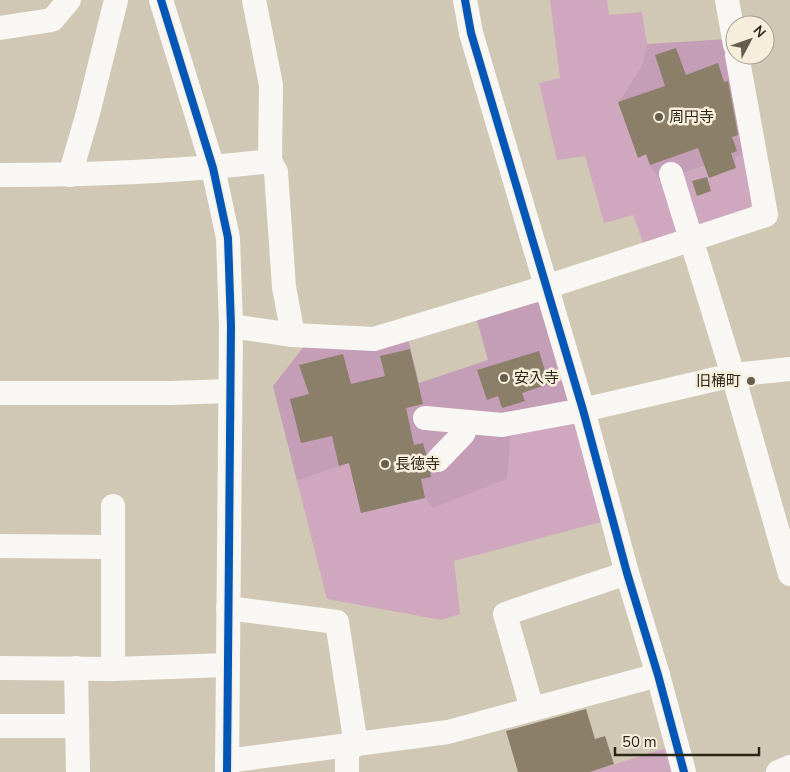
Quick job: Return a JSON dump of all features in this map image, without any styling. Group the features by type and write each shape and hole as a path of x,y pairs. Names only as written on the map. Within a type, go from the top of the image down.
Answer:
{"street":[{"path":"0,28 52,20 70,0"},
{"path":"70,175 88,113 116,0"},
{"path":"161,0 213,168 228,238 231,326 227,766 351,745 448,732 658,675"},
{"path":"254,0 271,85 270,161 276,172 284,287 293,335"},
{"path":"465,0 470,33 583,410 684,772"},
{"path":"727,0 730,15"},
{"path":"231,326 293,335 374,339 546,287 766,215 739,65"},
{"path":"0,175 70,175 213,168 270,161"},
{"path":"671,174 733,375 790,574"},
{"path":"425,418 502,425 583,410 733,375 790,368"},
{"path":"0,393 230,391"},
{"path":"438,460 463,434 468,422"},
{"path":"113,506 113,668"},
{"path":"0,546 113,547"},
{"path":"532,709 505,614 627,573"},
{"path":"228,608 337,622 351,745 347,772"},
{"path":"0,668 228,665"},
{"path":"76,668 78,772"},
{"path":"0,726 77,726"},
{"path":"778,772 790,768"}],"shaded area":[{"path":"550,0 607,0 609,15 642,12 647,44 641,67 618,103 638,158 646,154 660,181 747,153 753,181 751,207 644,245 633,215 604,223 585,156 557,160 539,83 560,78"},
{"path":"725,39 725,65 732,65 747,153 735,157 736,168 718,174 705,166 660,181 646,155 638,158 618,103 641,67 647,44"},
{"path":"531,298 543,305 573,417 511,433 507,479 433,508 425,498 361,513 349,463 297,481 273,386 312,336 407,335 419,383 488,360 475,313"},
{"path":"573,417 601,522 454,561 460,614 441,620 327,599 297,481 349,463 361,513 425,498 510,433"},
{"path":"666,748 674,772 590,772"}],"building":[{"path":"676,48 686,75 718,63 724,82 728,81 738,135 732,137 737,151 731,153 736,168 709,178 698,148 650,165 646,154 638,158 618,102 665,86 655,55"},
{"path":"707,177 711,191 697,196 692,181"},
{"path":"410,349 423,404 406,408 414,445 423,443 426,454 425,463 430,471 431,477 421,479 425,498 361,513 349,463 339,466 332,436 301,443 290,399 309,394 299,365 343,354 351,384 385,376 380,356"},
{"path":"539,351 549,384 522,393 525,401 502,408 498,396 487,400 477,370"},
{"path":"586,709 595,739 605,736 614,764 590,772 518,772 506,731"}],"cycle path":[{"path":"161,0 213,168 228,238 231,326 227,772"},
{"path":"465,0 471,33 583,410 684,772"}],"place":[{"name":"周円寺","path":"659,117"},
{"name":"安入寺","path":"504,378"},
{"name":"旧桶町","path":"751,381"},
{"name":"長徳寺","path":"385,464"}]}
